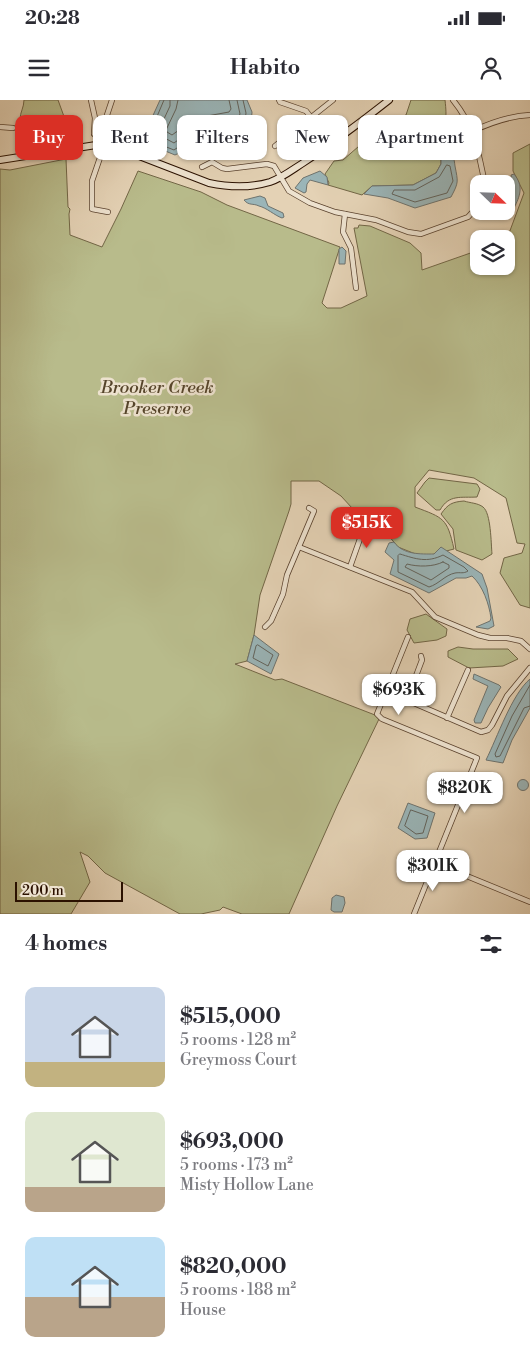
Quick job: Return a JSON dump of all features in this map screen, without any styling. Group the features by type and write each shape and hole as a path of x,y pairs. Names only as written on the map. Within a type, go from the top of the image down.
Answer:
{"street":[{"path":"91,100 94,115"},
{"path":"107,115 112,100"},
{"path":"279,100 306,111 310,115"},
{"path":"315,115 334,100"},
{"path":"348,132 390,100"},
{"path":"453,100 464,115"},
{"path":"482,126 515,116 530,115"},
{"path":"0,127 13,128"},
{"path":"0,160 93,144"},
{"path":"99,160 92,182 92,208 108,212"},
{"path":"149,160 221,186 252,186 270,182 307,160"},
{"path":"480,160 483,175"},
{"path":"202,167 212,162 227,169 267,164 274,166 292,194 325,209 376,220 408,232 421,234 470,215"},
{"path":"345,214 343,232 351,248 356,288"},
{"path":"265,627 271,622 283,594 287,574 314,511 309,508"},
{"path":"350,567 361,536 360,530"},
{"path":"299,547 412,592 435,617 478,635 521,641 530,649"},
{"path":"408,637 377,714 382,719 477,758 414,914"},
{"path":"421,656 422,660 408,697 409,700 481,732 488,730 492,725 507,696 530,668"},
{"path":"447,718 468,670"},
{"path":"435,862 530,902"}],"green space":[{"path":"24,100 58,100 63,115 21,115"},
{"path":"411,100 445,100 446,115 406,115"},
{"name":"Brooker Creek Preserve","path":"530,144 530,608 520,605 500,573 504,558 522,553 525,544 517,543 506,498 474,478 429,470 415,487 415,507 443,520 449,531 454,549 423,557 398,547 383,529 364,521 341,496 319,481 291,481 291,504 260,595 254,635 247,661 235,664 275,680 282,679 375,715 379,719 337,806 289,914 242,914 223,907 220,910 201,914 180,914 105,873 88,856 80,852 90,882 71,914 0,914 0,169 10,170 66,160 70,235 102,247 138,171 201,192 227,205 340,247 322,303 327,308 341,308 367,296 354,228 358,228 359,225 370,226 410,243 421,253 422,270 470,253 470,275 515,275 515,230 510,230 524,193 513,171 513,153"},
{"path":"358,147 358,160 441,160 441,164 436,173 413,185 372,186 362,195 328,185 325,174 334,161 348,160 348,156"},
{"path":"429,478 477,484 480,489 477,497 451,499 440,510 436,510 417,493"},
{"path":"464,501 483,507 488,515 492,554 482,560 456,550 453,529 441,514 451,504"},
{"path":"426,614 447,629 446,636 437,640 414,643 407,630 410,619"},
{"path":"458,647 508,649 518,659 503,666 469,668 448,657 448,651"}],"water":[{"path":"160,100 247,100 252,112 252,115 177,115 177,154 175,155 167,152 167,115 153,115"},
{"path":"441,160 454,160 457,182 451,197 415,208 388,198 364,194 372,186 413,185 436,173"},
{"path":"320,171 327,177 328,185 310,180 307,184 306,192 304,193 295,188 303,178"},
{"path":"515,175 520,187 515,206"},
{"path":"260,196 265,198 268,206 283,213 284,217 282,218 265,208 244,200"},
{"path":"342,247 346,251 345,264 339,264 339,249"},
{"path":"394,542 407,552 418,554 434,554 441,547 482,574 487,588 494,626 488,629 476,627 490,621 491,618 485,596 472,576 456,578 429,593 390,574 394,560 385,552 389,543"},
{"path":"254,635 279,654 271,674 247,661"},
{"path":"474,674 501,687 481,723 475,723 474,720 488,686 473,679"},
{"path":"530,679 530,708 512,740 503,763 486,760 511,705 523,686"},
{"path":"523,779 529,785 523,791 517,785"},
{"path":"408,803 435,813 427,838 415,839 398,828"},
{"path":"336,895 344,897 345,903 342,912 331,910 332,898"}]}
